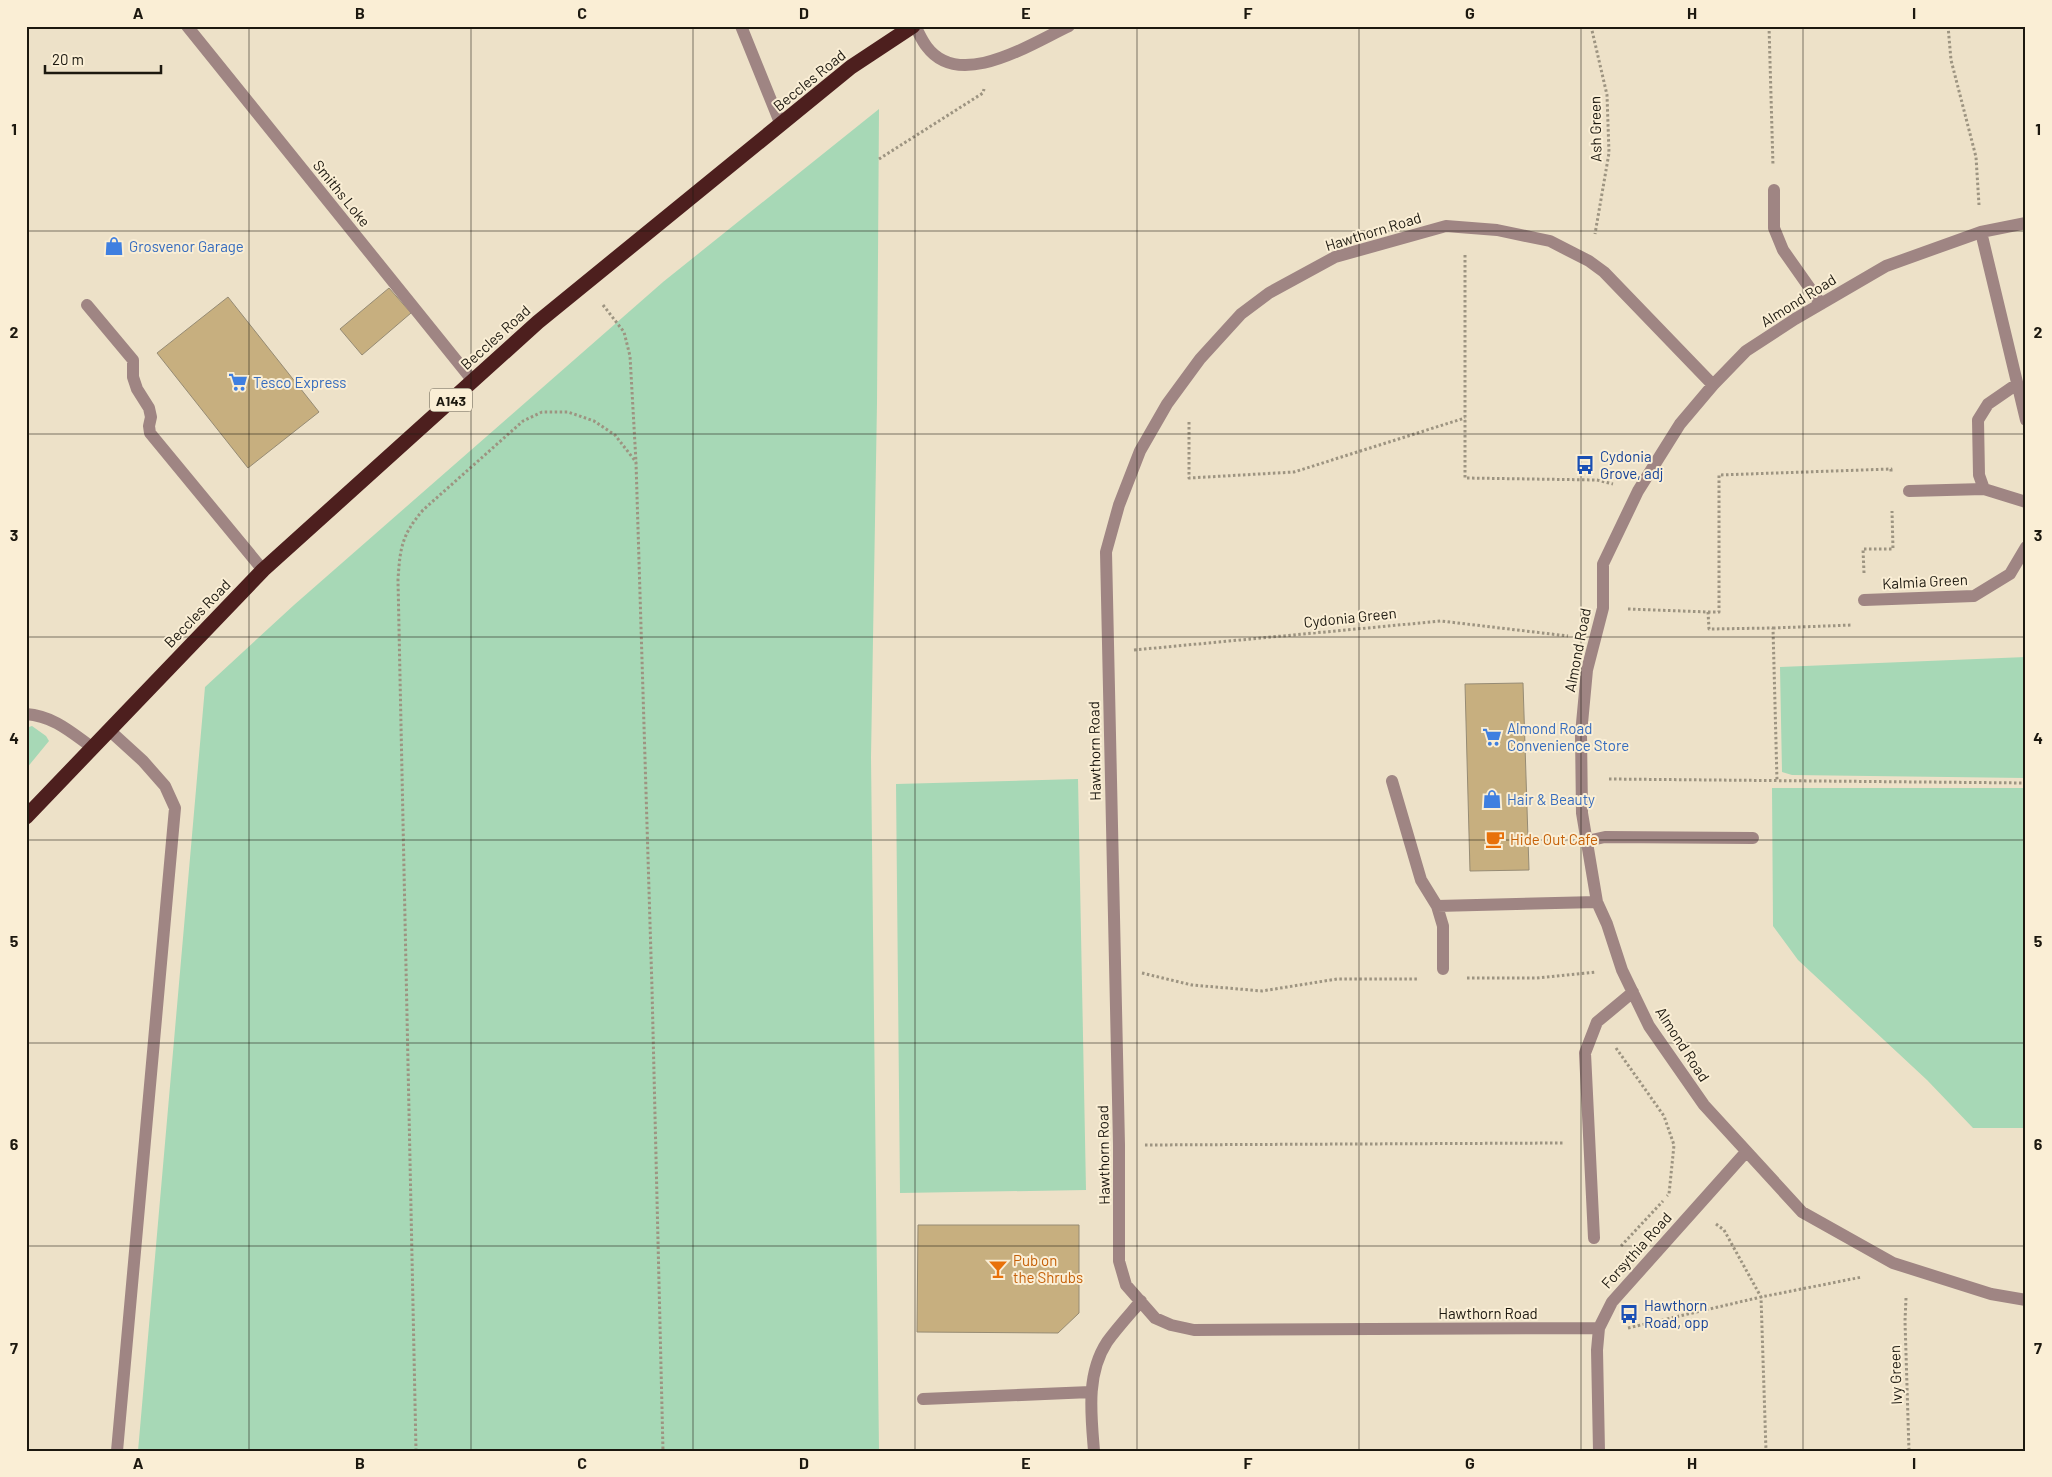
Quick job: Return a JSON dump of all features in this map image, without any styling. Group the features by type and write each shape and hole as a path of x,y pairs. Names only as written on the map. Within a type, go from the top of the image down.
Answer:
{"highway":[{"name":"Beccles Road","path":"26,817 263,570 473,381 584,283 851,67 914,26"}],"street":[{"name":"Smiths Loke","path":"187,26 473,381"},
{"path":"741,26 781,125"},
{"name":"Beccles Road","path":"914,26 928,48 947,62 970,66 989,63 1069,26"},
{"path":"1774,190 1774,228 1783,250 1821,304"},
{"name":"Almond Road","path":"2026,223 1981,232 1886,266 1746,351 1713,385 1680,424 1638,491 1603,564 1603,608 1587,670 1581,734 1582,814 1597,902 1607,924 1622,970 1649,1026 1704,1105 1802,1212 1893,1263 1991,1294 2026,1300"},
{"name":"Hawthorn Road","path":"1599,1328 1194,1330 1171,1325 1155,1318 1126,1284 1119,1261 1120,1145 1114,961 1106,552 1120,505 1140,451 1167,404 1200,358 1241,314 1269,293 1335,257 1446,226 1497,230 1550,241 1589,261 1604,272 1713,385"},
{"path":"1981,232 2026,420"},
{"path":"87,305 133,360 133,377 137,390 149,408 151,417 150,433 263,570"},
{"path":"1984,489 1979,474 1978,420 1988,404 2017,384"},
{"path":"1908,491 1984,489 2026,502"},
{"name":"Kalmia Green","path":"1864,600 1974,596 2010,574 2026,547"},
{"path":"26,714 56,721 93,748"},
{"path":"110,730 143,761 165,786 175,808 117,1451"},
{"path":"1392,781 1421,880 1437,906 1443,926 1443,969"},
{"path":"1587,840 1605,837 1754,838"},
{"path":"1437,906 1597,902"},
{"path":"1594,1238 1586,1053 1597,1022 1633,992"},
{"name":"Forsythia Road","path":"1599,1451 1597,1350 1599,1328 1612,1302 1746,1152"},
{"path":"1094,1451 1091,1392 1097,1362 1107,1342 1141,1301"},
{"path":"923,1399 1091,1392"}],"path":[{"name":"Ash Green","path":"1589,261 1609,153 1607,95 1591,26"},
{"path":"1769,26 1774,190"},
{"path":"1948,26 1951,60 1976,158 1981,232"},
{"path":"879,159 983,93"},
{"path":"1465,228 1465,478 1597,480 1638,491"},
{"path":"584,283 624,332 630,356 636,462 652,989 663,1451"},
{"path":"1167,404 1189,421 1189,478 1294,472 1465,418"},
{"path":"416,1451 398,580 400,550 409,527 423,510 523,421 542,412 568,412 594,421 615,435 636,462"},
{"path":"1603,608 1718,612 1718,474 1891,469 1891,479"},
{"path":"1708,612 1709,629 1864,624 1863,549 1893,549 1892,509"},
{"name":"Cydonia Green","path":"1108,652 1441,621 1594,639"},
{"path":"1773,628 1777,781"},
{"path":"1582,779 2026,783"},
{"path":"1114,961 1146,974 1192,985 1262,991 1337,979 1423,978"},
{"path":"1461,978 1537,978 1622,970"},
{"path":"1594,1238 1616,1251 1669,1194 1674,1145 1664,1116 1597,1022"},
{"path":"1120,1145 1589,1143"},
{"path":"1669,1194 1695,1208 1724,1230 1761,1297 1766,1451"},
{"path":"1599,1328 1623,1329 1761,1297 1867,1276"},
{"name":"Ivy Green","path":"1906,1298 1909,1451"}],"green space":[{"path":"879,109 877,403 871,757 879,1451 138,1451 205,687 294,605 663,282"},
{"path":"2026,657 2026,778 1792,775 1782,772 1780,667"},
{"path":"32,726 46,736 49,741 26,769 26,728"},
{"path":"1078,779 1086,1190 900,1193 896,784"},
{"path":"1772,788 2026,788 2026,1128 1973,1128 1927,1080 1798,960 1773,926"}],"building":[{"path":"389,288 411,313 362,355 340,329"},
{"name":"Tesco Express","path":"228,297 319,412 248,468 157,353"},
{"path":"1523,683 1529,870 1470,871 1465,684"},
{"name":"Pub on the Shrubs","path":"918,1225 1079,1225 1079,1313 1058,1333 917,1332"}],"place":[{"name":"Grosvenor Garage","path":"114,246"},
{"name":"Tesco Express","path":"238,382"},
{"name":"Cydonia Grove, adj","path":"1585,465"},
{"name":"Almond Road Convenience Store","path":"1492,737"},
{"name":"Hair & Beauty","path":"1492,799"},
{"name":"Hide Out Cafe","path":"1495,839"},
{"name":"Pub on the Shrubs","path":"998,1269"},
{"name":"Hawthorn Road, opp","path":"1629,1314"}]}
